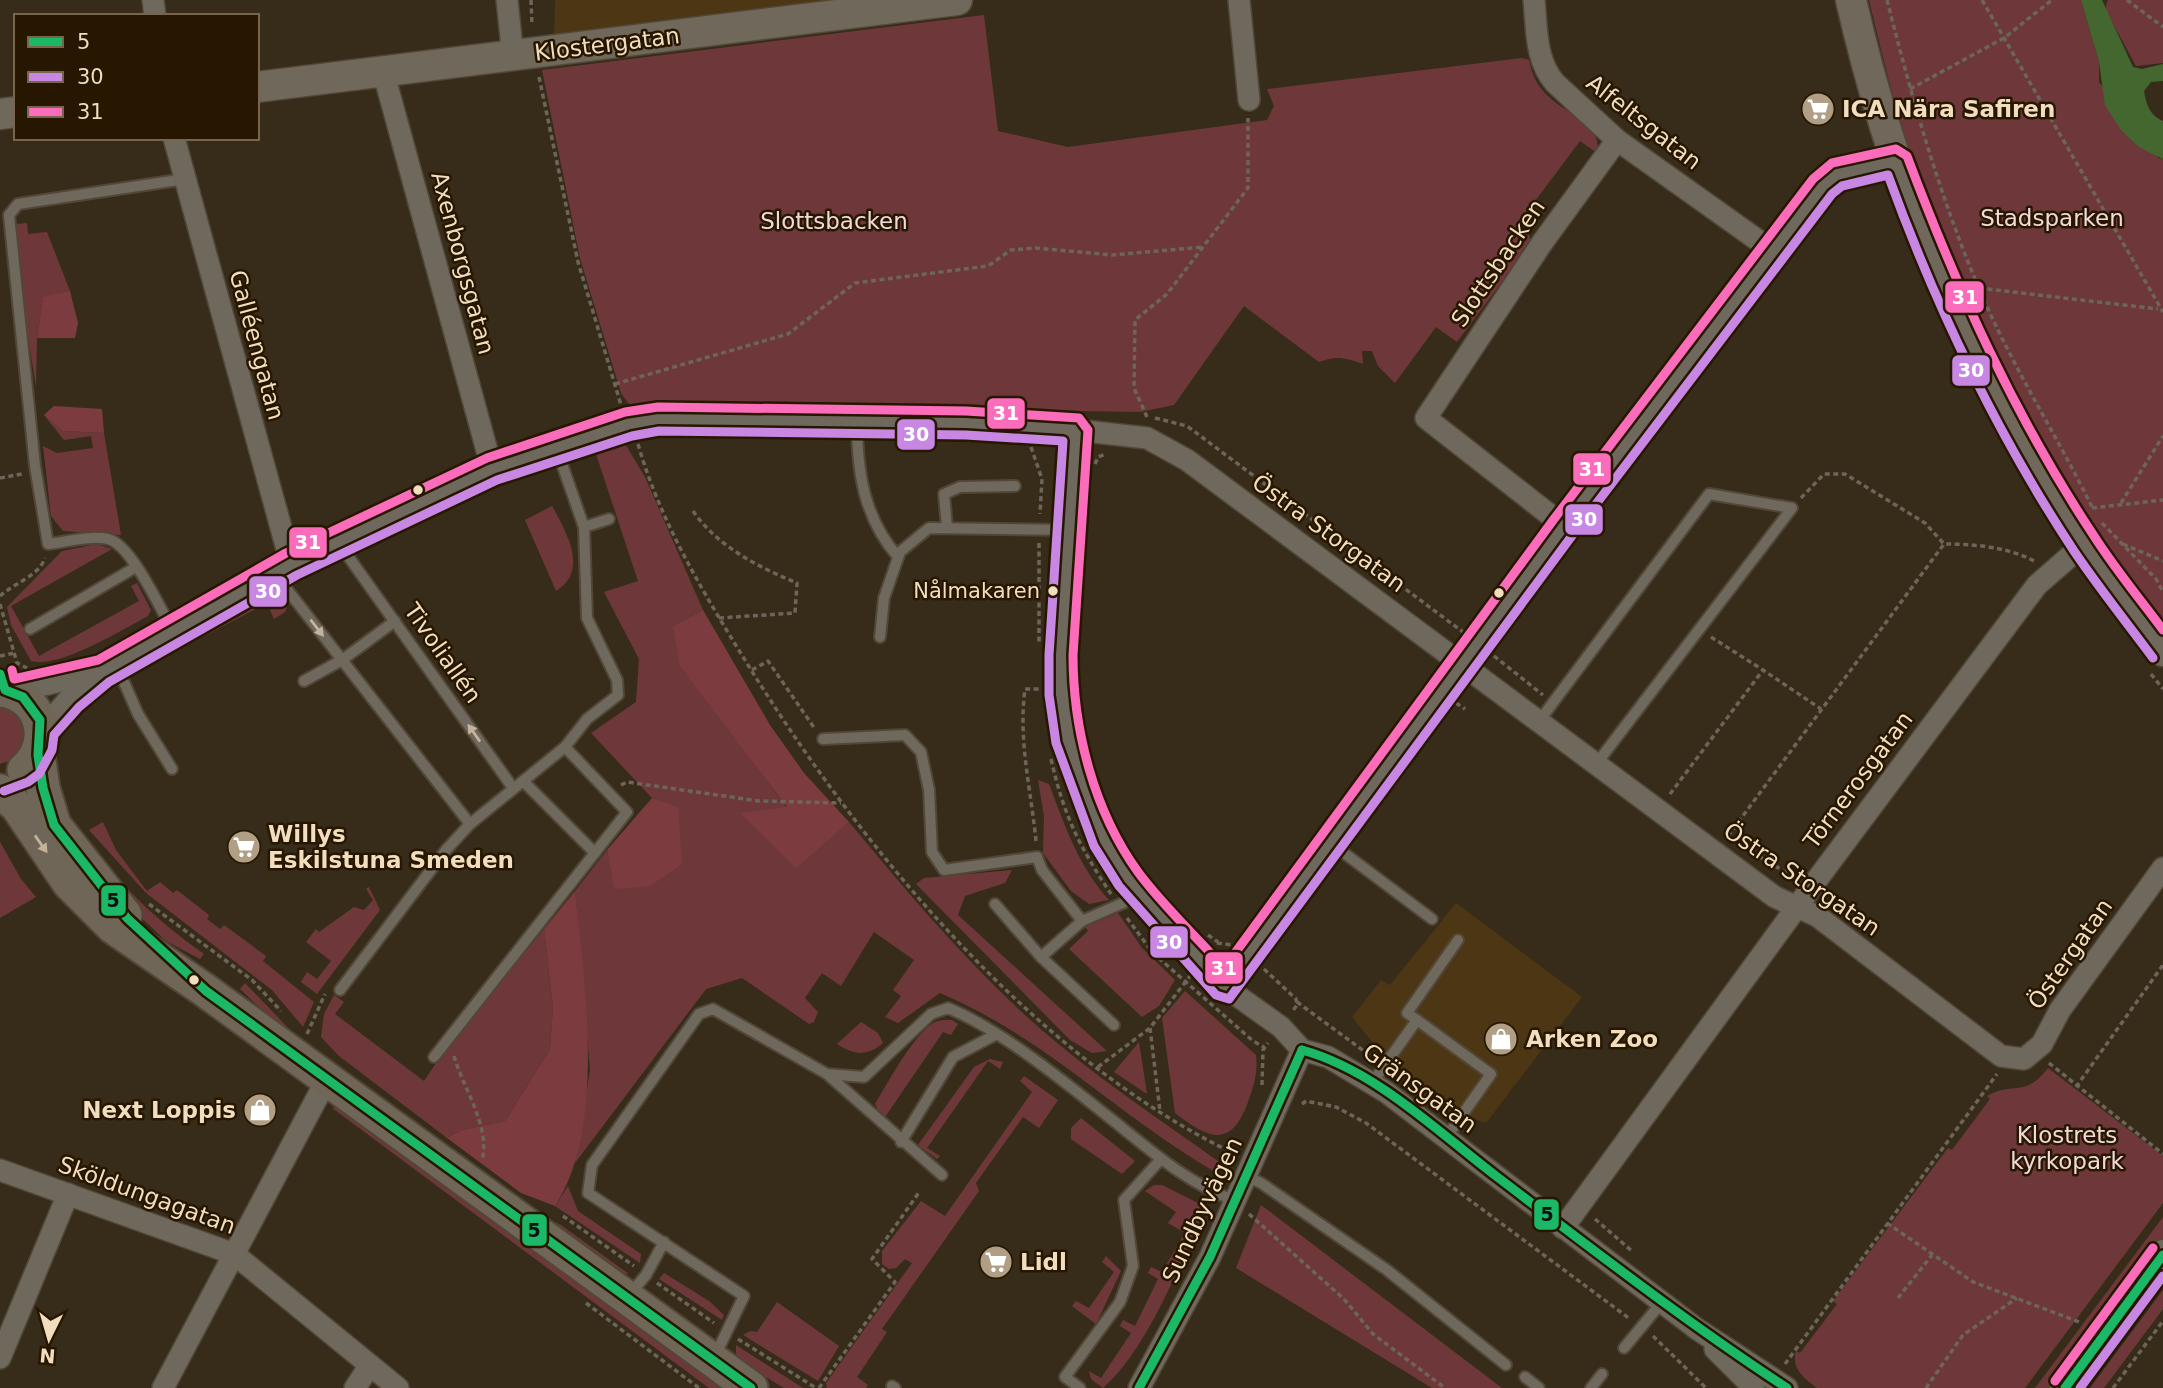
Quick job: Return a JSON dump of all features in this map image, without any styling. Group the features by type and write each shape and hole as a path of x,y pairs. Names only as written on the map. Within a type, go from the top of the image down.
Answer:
{"main road":[{"path":"5,686 35,709 43,788 54,825 127,918 206,991"},
{"path":"0,779 23,771 40,742"},
{"path":"0,790 17,806 69,883 113,927 327,1079 636,1287 720,1347 751,1388"}],"street":[{"path":"507,0 523,55"},
{"name":"Klostergatan","path":"259,87 957,0"},
{"path":"1239,0 1248,108"},
{"name":"Alfeltsgatan","path":"1534,0 1539,53 1546,73 1617,140 1773,251"},
{"path":"1851,0 1896,161 1919,226 1968,340 2018,436 2084,544 2163,651"},
{"name":"Axenborgsgatan","path":"383,71 492,469"},
{"name":"Galléengatan","path":"175,140 283,569"},
{"name":"Slottsbacken","path":"1564,526 1426,418 1542,243 1617,140"},
{"path":"1225,987 1564,526 1823,186 1836,175 1896,161"},
{"name":"Östra Storgatan","path":"109,668 283,569 492,469 629,424 659,419 857,422 1076,430 1143,427 1165,446 1465,664 1775,898 1817,916 2001,1056 2012,1060"},
{"name":"Gränsgatan","path":"1076,430 1061,654 1061,694 1068,739 1083,787 1105,841 1141,895 1225,987 1281,1027 1302,1050 1328,1057 1372,1083 1697,1329 1784,1378"},
{"name":"Törnerosgatan","path":"1563,1228 2037,584 2084,544"},
{"path":"5,686 109,668"},
{"path":"40,742 70,698 109,668"},
{"name":"Östergatan","path":"2035,1052 2060,1010 2163,868"},
{"name":"Sundbyvägen","path":"1139,1388 1242,1207 1248,1177 1302,1050"},
{"path":"2012,1060 2024,1059 2035,1052"},
{"path":"163,1388 327,1079"},
{"name":"Sköldungagatan","path":"0,1170 234,1254 398,1388"},
{"path":"0,1358 68,1194"},
{"path":"2065,1388 2163,1255"},
{"path":"2086,1388 2163,1285"},
{"name":"Gränsgatan","path":"1697,1329 1754,1388"},
{"path":"355,1388 370,1365"}],"lane":[{"path":"173,631 136,567 119,544 107,538 48,544 36,472 9,215 18,204 185,178"},
{"path":"857,422 857,467 869,508 884,541 898,557"},
{"path":"340,990 446,850 470,824 565,747 587,719 618,695 617,680 587,618 584,527 556,447"},
{"path":"947,528 944,494 960,487 1015,486"},
{"path":"1540,720 1709,494 1792,508 1597,763"},
{"path":"584,527 609,519"},
{"path":"880,637 884,598 900,552 929,528 1069,530"},
{"name":"Tivoliallén","path":"338,542 513,789"},
{"path":"30,629 136,567"},
{"path":"283,569 342,660 470,824"},
{"path":"303,681 342,660 395,621"},
{"path":"109,668 172,769"},
{"path":"823,739 905,734 921,752 929,790 932,852 944,870 1037,857 1042,870 1082,921"},
{"path":"434,1057 627,812 565,747"},
{"path":"523,780 595,853"},
{"path":"1332,844 1432,919"},
{"path":"1041,957 1082,921 1141,895"},
{"path":"995,904 1041,957 1114,1025"},
{"path":"1446,1139 1491,1073 1407,1013 1458,940"},
{"path":"827,1074 864,1077 931,1014 948,1008 995,1035 1101,1111 1180,1175 1242,1207"},
{"path":"720,1347 744,1296 588,1193 592,1164 699,1014 713,1009 827,1074 901,1142 942,1175"},
{"path":"1372,1083 1417,1020"},
{"path":"901,1142 953,1057 995,1035"},
{"path":"1058,1388 1120,1302 1133,1266 1124,1200 1161,1159"},
{"path":"1248,1177 1261,1183 1387,1270 1506,1364"},
{"path":"636,1287 664,1242"},
{"path":"1624,1348 1661,1302"},
{"path":"1591,1388 1602,1374"},
{"path":"1065,1377 1080,1388"},
{"path":"1525,1377 1539,1388"}],"path":[{"path":"531,0 523,55 578,262 615,384 654,489 719,618 751,671 792,736 841,803 921,900 1032,1012 1098,1067 1160,1111 1235,1154 1240,1143"},
{"path":"1887,0 1910,89 1948,211 1979,288 2092,508 2102,523 2156,579 2163,592"},
{"path":"1982,0 2161,311"},
{"path":"1910,89 2004,38 2052,0"},
{"path":"2127,0 2163,27"},
{"path":"1248,108 1248,188 1167,294 1135,320 1134,388 1143,427 1187,426 1479,644 1553,703"},
{"path":"615,384 788,334 855,283 988,266 1011,250 1037,248 1112,255 1203,247"},
{"path":"1979,288 2161,311"},
{"path":"2121,503 2163,436"},
{"path":"1091,475 1098,457 1114,453"},
{"path":"0,478 36,472"},
{"path":"1792,508 1824,474 1845,474 1925,523 1944,544 1972,544 2026,556 2038,563"},
{"path":"2092,508 2163,500"},
{"path":"693,511 704,527 759,567 797,583 795,613 719,618"},
{"path":"2121,543 2163,561"},
{"path":"0,596 13,583 40,570 48,544"},
{"path":"1727,837 1944,544"},
{"path":"2029,572 2046,554"},
{"path":"0,604 14,653 0,656"},
{"path":"1699,629 1821,709"},
{"path":"751,671 768,661 823,739"},
{"path":"1670,794 1763,670"},
{"path":"1037,857 1022,714 1025,689 1041,689"},
{"path":"608,792 626,782 759,801 841,803"},
{"path":"1660,786 1679,801"},
{"path":"1718,830 1738,844"},
{"path":"1749,850 1794,878 1802,867"},
{"path":"145,901 252,980 286,1015"},
{"path":"1199,929 1218,942 1232,944 1296,999 1297,1005 1264,1047 1261,1090"},
{"path":"1098,1067 1150,1028 1218,942"},
{"path":"2076,1087 2163,965"},
{"path":"1186,982 1253,1041 1264,1047"},
{"path":"312,1042 304,1035 328,989 340,990"},
{"path":"1150,1028 1160,1111"},
{"path":"449,1038 486,1148 479,1173"},
{"path":"2035,1052 2163,1154"},
{"path":"1784,1378 1887,1223 2012,1060"},
{"path":"1307,1101 1336,1107 1366,1123 1641,1327 1674,1354 1706,1388"},
{"path":"552,1210 636,1287 720,1347 818,1388 895,1282 872,1259 920,1191"},
{"path":"1242,1207 1345,1299 1373,1334 1445,1388"},
{"path":"1887,1223 1973,1282 2079,1322"},
{"path":"1898,1298 1932,1255"},
{"path":"1926,1388 1963,1335 2017,1298"},
{"path":"2113,1388 2163,1321"}],"shaded area":[{"path":"555,0 835,0 554,36"},
{"path":"2081,0 2102,0 2133,67 2142,69 2163,64 2163,81 2151,82 2144,91 2149,109 2163,121 2163,159 2139,147 2121,130 2105,105 2099,62"},
{"path":"70,291 78,323 75,338 37,338 43,297"},
{"path":"54,406 102,409 104,433 62,431 44,415"},
{"path":"703,610 770,725 804,773 849,822 796,868 740,813 787,807 680,666 673,626"},
{"path":"652,798 678,806 682,864 650,886 614,889 607,850"},
{"path":"575,891 586,1009 587,1095 581,1136 571,1173 555,1206 521,1193 447,1138 462,1130 505,1121 550,1049 553,1007 544,929"},
{"path":"1456,903 1582,997 1486,1123 1450,1110 1393,1068 1352,1017 1381,980 1390,985"}],"green space":[{"name":"Stadsparken","path":"1869,0 2081,0 2099,62 2099,82 2159,158 2163,159 2163,630 2146,608 2044,447 1975,321 1941,246 1916,177"},
{"path":"2108,0 2163,0 2163,63 2136,66 2105,9"},
{"name":"Slottsbacken","path":"984,15 998,131 1068,147 1267,120 1274,106 1267,89 1522,58 1529,60 1535,78 1546,94 1581,120 1594,134 1598,143 1597,153 1580,141 1517,225 1529,235 1531,243 1457,342 1436,327 1395,383 1378,366 1372,351 1362,351 1363,364 1341,358 1319,362 1244,306 1174,405 1140,412 644,404 631,407 621,393 580,258 542,70"},
{"path":"27,223 28,234 47,232 70,291 43,298 37,338 36,387 18,273 15,224"},
{"path":"44,415 62,431 104,433 121,535 63,531 51,516 43,446 57,453 93,448 91,436 64,440"},
{"path":"624,442 645,477 703,610 673,626 734,735 787,808 741,814 829,838 849,822 924,911 1004,996 1081,1062 1218,1161 1217,1173 1147,1128 1014,1032 940,993 898,1023 885,1017 901,996 893,990 914,960 874,932 841,986 822,973 805,998 818,1012 814,1022 809,1024 742,978 706,989 575,1163 590,1070 575,891 607,850 614,888 678,806 652,798 591,733 636,702 639,659 604,592 638,581 596,454"},
{"path":"552,506 569,539 573,562 566,583 556,591 525,520"},
{"path":"97,544 112,549 11,606 39,656 139,601 131,586 137,583 151,610 148,616 73,654 43,662 31,661 11,625 7,607 62,551"},
{"path":"267,596 278,596 288,604 285,612 274,619 267,603 142,669 140,666 153,656"},
{"path":"0,704 13,706 30,731 18,758 0,764"},
{"path":"1038,780 1049,784 1081,860 1109,900 1089,904 1071,891 1043,853 1044,816"},
{"path":"58,796 104,863 141,902 204,954 200,959 166,941 130,907 83,849"},
{"path":"103,822 116,850 147,891 160,882 173,893 177,890 209,915 207,919 220,929 224,925 266,956 263,961 314,1002 303,1027 272,990 146,893 89,830"},
{"path":"0,842 21,879 36,897 0,918"},
{"path":"1012,870 1005,883 965,896 958,915 1107,1051 1092,1053 1070,1040 916,884 924,878"},
{"path":"369,887 380,910 317,994 301,982 307,972 317,979 331,961 306,942 316,929 319,932 354,907 364,910 373,900 366,889"},
{"path":"1118,913 1142,948 1175,980 1159,1006 1142,1017 1069,949 1088,931 1085,927"},
{"path":"544,929 553,1007 550,1049 505,1121 462,1130 447,1138 339,1056 321,1037 324,1014 334,995 344,1002 335,1014 424,1081 446,1048"},
{"path":"245,983 297,1037 279,1026 240,989"},
{"path":"1185,991 1256,1055 1255,1079 1248,1102 1234,1127 1226,1133 1208,1133 1175,1113 1162,1018"},
{"path":"952,1020 958,1024 951,1035 943,1032 883,1120 875,1104 910,1047 935,1022"},
{"path":"861,1022 878,1033 883,1043 871,1051 860,1053 837,1044"},
{"path":"1139,1042 1147,1094 1114,1072"},
{"path":"990,1059 1003,1062 1000,1069 988,1061 927,1148 940,1156 937,1159 918,1145 974,1067"},
{"name":"Klostrets kyrkopark","path":"2048,1068 2163,1156 2163,1203 2025,1388 1817,1388 1803,1377 1797,1368 1796,1351 1800,1353 1837,1304 1833,1301 1948,1148 1952,1150 1990,1099 1987,1096 2025,1087"},
{"path":"1024,1076 1058,1100 1039,1128 1023,1117 976,1183 979,1191 882,1329 887,1332 857,1377 868,1385 866,1388 827,1388 826,1383 912,1263 905,1259 896,1268 889,1269 882,1264 882,1251 921,1201 945,1216 1032,1092 1020,1081"},
{"path":"337,1107 721,1388 709,1388 332,1108"},
{"path":"1081,1118 1135,1161 1122,1174 1071,1139 1071,1128"},
{"path":"1154,1185 1162,1185 1206,1207 1149,1327 1120,1371 1103,1388 1091,1379 1089,1371 1101,1378 1131,1333 1120,1326 1123,1320 1135,1326 1158,1279 1148,1273 1151,1267 1162,1272 1185,1233 1168,1223 1176,1212 1145,1191"},
{"path":"568,1186 578,1211 641,1254 640,1263 555,1206"},
{"path":"1261,1205 1502,1388 1432,1388 1236,1268"},
{"path":"523,1208 561,1225 629,1274 610,1272"},
{"path":"2163,1217 2163,1244 2055,1388 2035,1388"},
{"path":"1106,1256 1121,1271 1096,1324 1072,1306 1076,1301 1089,1308 1114,1272 1102,1262"},
{"path":"664,1273 709,1301 724,1315 722,1320 659,1279"},
{"path":"2163,1290 2163,1309 2104,1388 2090,1388"},
{"path":"777,1302 839,1346 818,1381 743,1335 750,1331 757,1332"},
{"path":"736,1345 803,1388 784,1388 736,1359"}],"transit line":[{"name":"31","path":"12,670 14,679 98,660 286,553 487,458 625,412 658,407 966,411 1079,418 1088,430 1073,655 1077,712 1089,769 1109,823 1138,872 1224,968 1554,519 1813,179 1832,163 1896,149 1907,156 1967,303 2038,445 2102,548 2163,630"},
{"name":"30","path":"4,791 28,782 39,774 52,750 54,735 79,707 109,682 297,575 497,480 632,436 659,431 966,435 1063,441 1049,655 1049,695 1056,743 1094,846 1119,886 1216,995 1229,999 1574,533 1832,194 1842,186 1888,175 1926,273 1970,369 2019,461 2074,551 2153,658"},
{"name":"5","path":"0,674 5,690 23,697 40,720 38,755 43,788 54,825 127,918 206,991 751,1388"},
{"name":"5","path":"1302,1050 1329,1059 1380,1087 1640,1285 1787,1388"},
{"name":"5","path":"1139,1388 1210,1257 1302,1050"},
{"name":"31","path":"2055,1381 2153,1248"},
{"name":"5","path":"2065,1388 2163,1255"},
{"name":"30","path":"2080,1388 2163,1276"}],"place":[{"name":"ICA Nära Safiren","path":"1818,109"},
{"name":"Nålmakaren","path":"1053,591"},
{"name":"Willys Eskilstuna Smeden","path":"244,847"},
{"name":"Arken Zoo","path":"1501,1039"},
{"name":"Next Loppis","path":"260,1110"},
{"name":"Lidl","path":"996,1262"}]}
